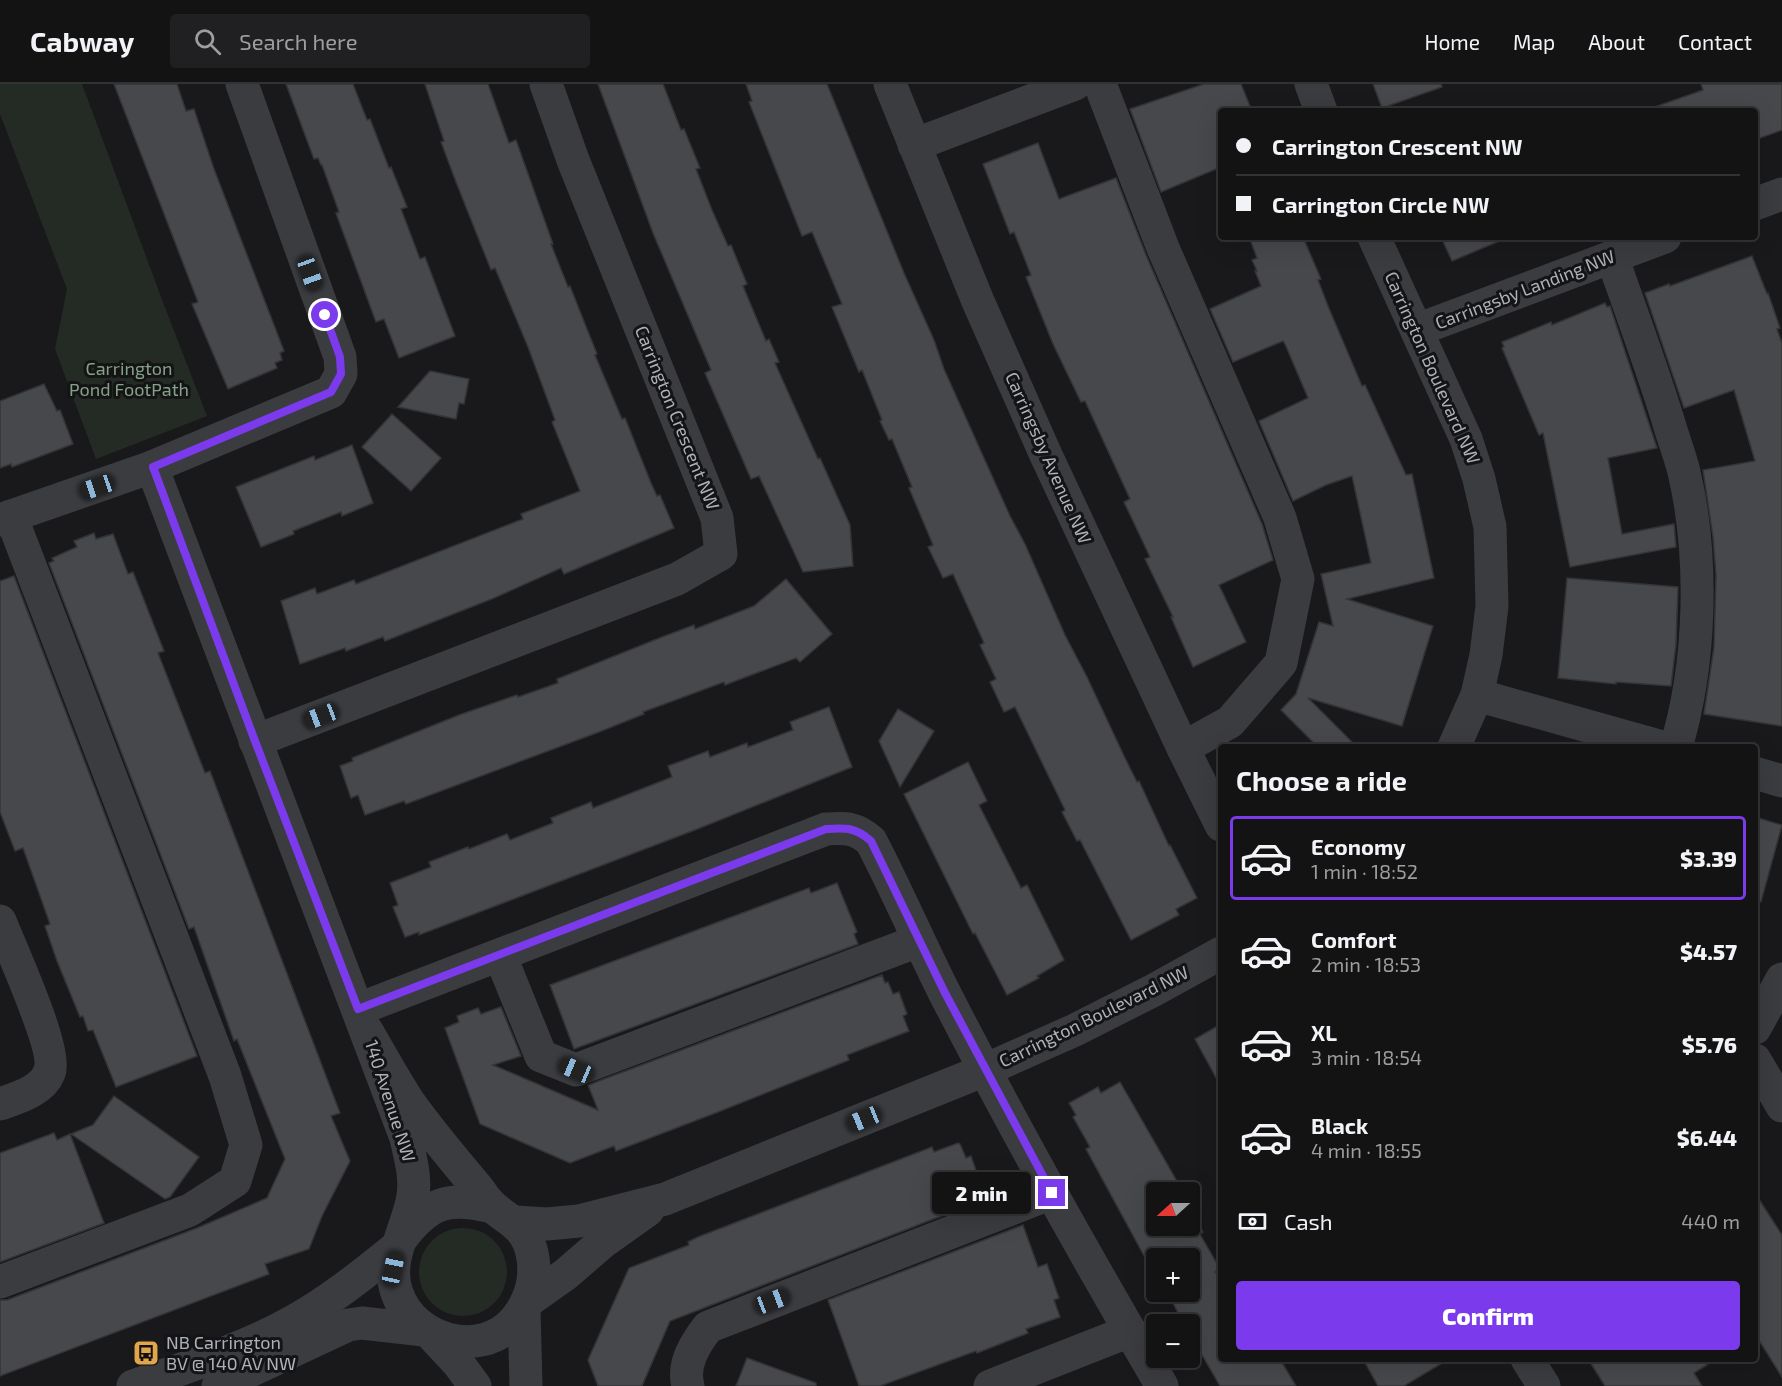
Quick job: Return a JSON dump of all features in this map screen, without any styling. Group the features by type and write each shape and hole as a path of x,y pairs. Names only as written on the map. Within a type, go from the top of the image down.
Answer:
{"street":[{"path":"0,1282 190,1210 235,1181 246,1145 225,1076 5,518 153,467 331,392 341,374 340,357 242,84"},
{"name":"Carrington Crescent NW","path":"255,741 677,579 721,554 717,518 573,160 546,84"},
{"name":"Carringsby Avenue NW","path":"890,84 977,299 1045,453 1218,819"},
{"path":"914,145 1076,84"},
{"path":"1101,84 1163,248 1280,518 1298,579 1281,663 1230,722 1183,748"},
{"path":"1311,84 1320,108"},
{"path":"1758,203 1782,194"},
{"name":"Carrington Boulevard NW","path":"1375,240 1466,439 1479,479 1490,527 1492,606 1486,655 1477,695 1456,744"},
{"name":"Carringsby Landing NW","path":"1417,330 1657,240"},
{"path":"1612,257 1653,370 1684,473 1694,539 1696,602 1692,682 1685,719 1677,744"},
{"name":"140 Avenue NW","path":"153,467 255,741 398,1112 413,1170 413,1196 393,1269 396,1292 407,1314 458,1363 475,1386"},
{"path":"1477,695 1651,744"},
{"path":"1758,774 1782,781"},
{"path":"363,1020 500,955 826,829 845,828 860,831 871,841 918,940 985,1070 1162,1386"},
{"path":"0,921 51,1057 50,1073 39,1086 26,1094 0,1104"},
{"path":"500,955 541,1056 576,1070 918,940"},
{"name":"Carrington Boulevard NW","path":"503,1214 547,1224 579,1221 665,1199 985,1070 1075,1030 1218,955"},
{"path":"1758,1023 1782,980"},
{"name":"140 Avenue NW","path":"363,1020 408,1100 432,1133 528,1242 535,1267 526,1305 526,1386"},
{"path":"1758,1065 1782,1106"},
{"path":"688,1386 685,1376 693,1348 708,1327 1052,1193"},
{"name":"Carrington Boulevard NW","path":"526,1305 603,1242 665,1199"},
{"path":"133,1386 249,1342 295,1320 347,1285 399,1243 417,1219 440,1205 466,1200 503,1214"},
{"path":"218,1386 348,1325 362,1323 427,1332 458,1342 486,1339 511,1325 526,1305"},
{"path":"990,1386 1130,1331"},
{"path":"1529,1362 1544,1386"}],"green space":[{"name":"Carrington Pond FootPath","path":"0,84 82,84 207,416 96,459 55,349 67,289 0,114"},
{"path":"463,1228 488,1235 500,1247 507,1272 500,1297 488,1309 463,1316 438,1309 426,1297 419,1272 426,1247 438,1235"}],"building":[{"path":"114,84 177,84 186,111 194,109 214,169 284,351 280,353 282,360 275,363 277,368 228,389 192,304 198,302"},
{"path":"286,84 353,84 367,120 370,119 389,168 391,167 407,207 401,209 420,259 425,257 455,336 399,358 384,319 376,322 337,216 336,213 339,212 322,165 318,158 314,159"},
{"path":"425,84 488,84 509,143 516,140 553,244 551,244 597,354 595,355 622,419 625,418 651,483 657,496 660,495 674,528 564,574 561,568 494,598 385,641 383,637 346,651 345,648 300,664 281,601 315,588 317,594 354,580 356,584 523,519 521,514 580,491 552,422 555,420 528,347 495,268 491,270 456,182 441,142 444,141"},
{"path":"598,84 663,84 681,130 684,129 700,168 696,169 712,210 728,246 731,245 747,284 743,286 766,341 769,339 779,362 775,363 850,525 853,566 803,572 759,476 751,479 705,373 711,370 653,233"},
{"path":"746,84 827,84 944,369 1010,516 1125,758 1137,782 1139,781 1169,846 1197,898 1176,909 1179,915 1131,940 1080,840 1077,841 1062,812 1065,810 1015,707 1004,712 990,682 996,679 980,645 984,643 953,574 943,578 928,547 933,545 909,488 912,487 892,439 889,440 880,421 882,420 862,370 859,372 832,307 842,304 812,232 802,236 749,102 752,101"},
{"path":"1204,84 1241,84 1251,108 1218,108 1218,168 1161,192 1130,109"},
{"path":"1373,84 1441,84 1442,87 1382,108"},
{"path":"1701,84 1782,84 1782,130 1758,139 1758,108 1652,108 1703,90"},
{"path":"1038,143 1059,199 1116,178 1146,255 1262,524 1273,560 1219,585 1246,642 1193,667 1171,617 1173,617 1145,559 1150,557 1124,502 1130,499 1085,401 1081,402 1053,344 1026,277 1031,275 1014,232 1010,234 983,164"},
{"path":"1250,240 1304,240 1321,279 1318,280 1328,306 1362,386 1365,385 1406,475 1412,474 1434,578 1347,599 1433,626 1402,726 1308,698 1354,744 1315,744 1281,710 1296,694 1319,622 1333,626 1321,574 1371,563 1352,476 1326,485 1293,501 1259,421 1308,398 1285,344 1283,341 1233,362 1210,309 1261,286 1252,260 1257,258"},
{"path":"1442,240 1502,240 1452,261"},
{"path":"1752,256 1768,293 1780,328 1777,329 1782,343 1782,726 1704,714 1714,647 1716,575 1703,470 1755,461 1734,390 1684,408 1645,293"},
{"path":"1605,303 1607,307 1610,306 1657,448 1608,458 1622,534 1674,524 1676,547 1570,567 1543,433 1539,435 1502,348 1504,347 1502,342 1551,322 1552,325"},
{"path":"430,371 469,379 464,404 459,403 456,419 398,407"},
{"path":"44,384 57,411 60,410 73,444 12,467 11,464 0,468 0,401"},
{"path":"392,414 441,458 411,491 362,447"},
{"path":"352,445 373,503 342,516 341,512 293,531 294,534 261,547 236,487 314,456 315,460"},
{"path":"94,533 96,539 113,534 128,574 133,572 164,651 158,653 205,773 210,771 340,1113 331,1116 350,1161 322,1216 309,1249 265,1264 269,1274 0,1376 0,1300 7,1300 197,1228 267,1198 285,1159 237,1039 234,1041 194,927 189,929 49,563 54,561 52,558 77,547 74,541"},
{"path":"14,576 197,1056 116,1087 93,1030 88,1031 83,1016 80,1017 57,961 45,926 50,924 23,848 15,851 0,812 0,581"},
{"path":"1567,578 1678,587 1676,644 1671,686 1616,682 1616,684 1558,678"},
{"path":"786,579 832,634 800,662 796,658 725,685 724,682 643,712 644,714 599,732 406,804 404,801 365,815 358,795 351,798 340,766 353,761 352,758 459,715 558,683 557,679 662,637 694,625 695,629 754,606"},
{"path":"829,707 852,767 700,828 419,935 419,932 405,937 393,907 398,905 390,883 431,867 429,862 468,847 469,849 507,834 510,840 553,823 551,818 591,802 593,808 672,777 668,766 708,751 710,757 747,743 748,747 793,730 790,722"},
{"path":"898,709 934,731 900,787 879,741"},
{"path":"968,762 987,801 979,805 1021,888 1027,885 1064,960 1037,976 1039,978 1007,995 975,933 973,934 904,794"},
{"path":"1758,818 1782,825 1761,902 1758,902"},
{"path":"837,883 857,932 854,934 858,944 574,1049 550,985 809,888 811,893"},
{"path":"882,975 893,994 899,992 907,1014 903,1016 909,1031 847,1055 849,1060 718,1112 616,1151 614,1146 570,1163 480,1124 445,1028 459,1022 457,1016 478,1008 481,1014 501,1007 521,1056 493,1065 598,1110 588,1085"},
{"path":"1218,1026 1218,1081 1195,1039"},
{"path":"1120,1082 1177,1182 1146,1182 1146,1236 1200,1236 1200,1234 1218,1266 1218,1270 1215,1272 1218,1275 1218,1362 1282,1362 1296,1386 1220,1386 1200,1351 1200,1314 1179,1314 1172,1302 1200,1302 1200,1248 1146,1248 1146,1259 1086,1149 1090,1147 1073,1117 1076,1115 1069,1103 1098,1087 1101,1093"},
{"path":"114,1096 199,1157 170,1197 165,1199 71,1134 93,1125"},
{"path":"54,1133 57,1140 70,1134 104,1223 0,1262 0,1153"},
{"path":"958,1143 966,1158 971,1156 978,1176 973,1178 980,1201 670,1321 642,1386 598,1386 588,1360 629,1268 689,1245 688,1242 698,1237 932,1147 934,1152"},
{"path":"1758,1198 1782,1235 1782,1377 1758,1339"},
{"path":"1023,1225 1038,1267 1047,1264 1059,1298 1054,1300 1060,1317 1026,1329 1028,1333 977,1353 976,1351 880,1386 859,1386 828,1300"},
{"path":"747,1358 816,1383 816,1386 736,1386"},
{"path":"1365,1362 1444,1362 1404,1386 1378,1386"},
{"path":"1590,1362 1711,1362 1694,1373 1702,1386 1605,1386"}],"place":[{"name":"NB Carrington BV @ 140 AV NW","path":"146,1353"}],"route":[{"path":"325,315 340,357 341,374 331,392 153,467 358,1009 826,829 845,828 860,831 871,841 883,863 945,993 1052,1193"}]}
